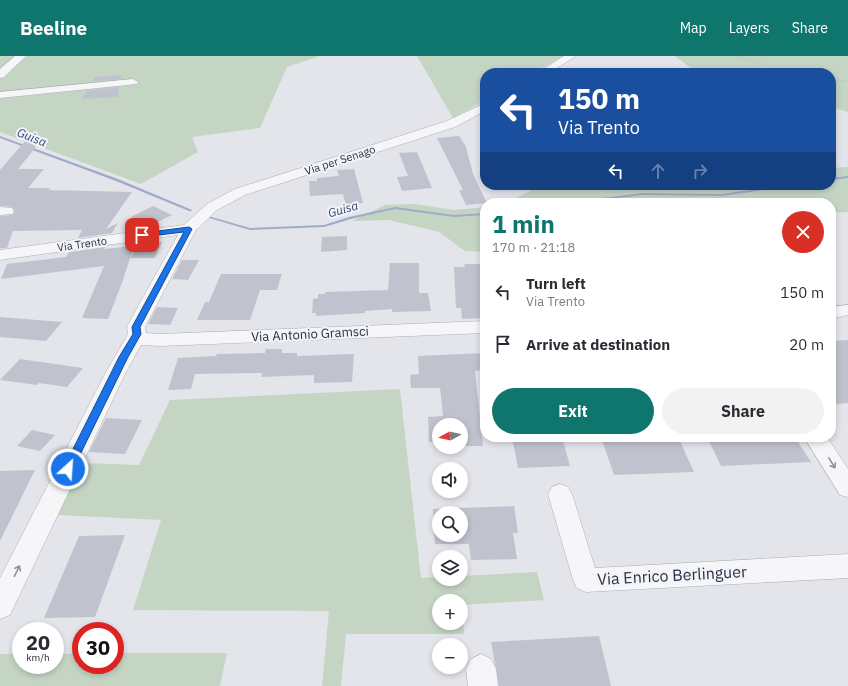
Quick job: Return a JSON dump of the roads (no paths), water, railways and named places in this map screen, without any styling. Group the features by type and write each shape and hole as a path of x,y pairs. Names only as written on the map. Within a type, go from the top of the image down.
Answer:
{"street":[{"path":"551,68 571,56"},
{"path":"0,61 18,59"},
{"path":"0,75 18,59"},
{"path":"0,95 133,82"},
{"name":"Via per Senago","path":"193,223 223,199 240,192 451,124 480,109"},
{"path":"0,606 118,367 137,334 136,327 193,223"},
{"name":"Via Trento","path":"0,255 193,223"},
{"path":"836,312 848,310"},
{"name":"Via Antonio Gramsci","path":"137,334 141,339 160,340 427,328 480,327"},
{"path":"818,442 848,488"},
{"name":"Via Enrico Berlinguer","path":"560,494 586,580 848,566"}],"waterway":[{"name":"Guisa","path":"0,137 117,180 190,210"},
{"name":"Guisa","path":"836,178 848,177"},
{"name":"Guisa","path":"611,198 642,194 722,195 757,190"},
{"name":"Guisa","path":"208,217 250,229 324,226 350,218 395,208 454,216 480,214"}]}
